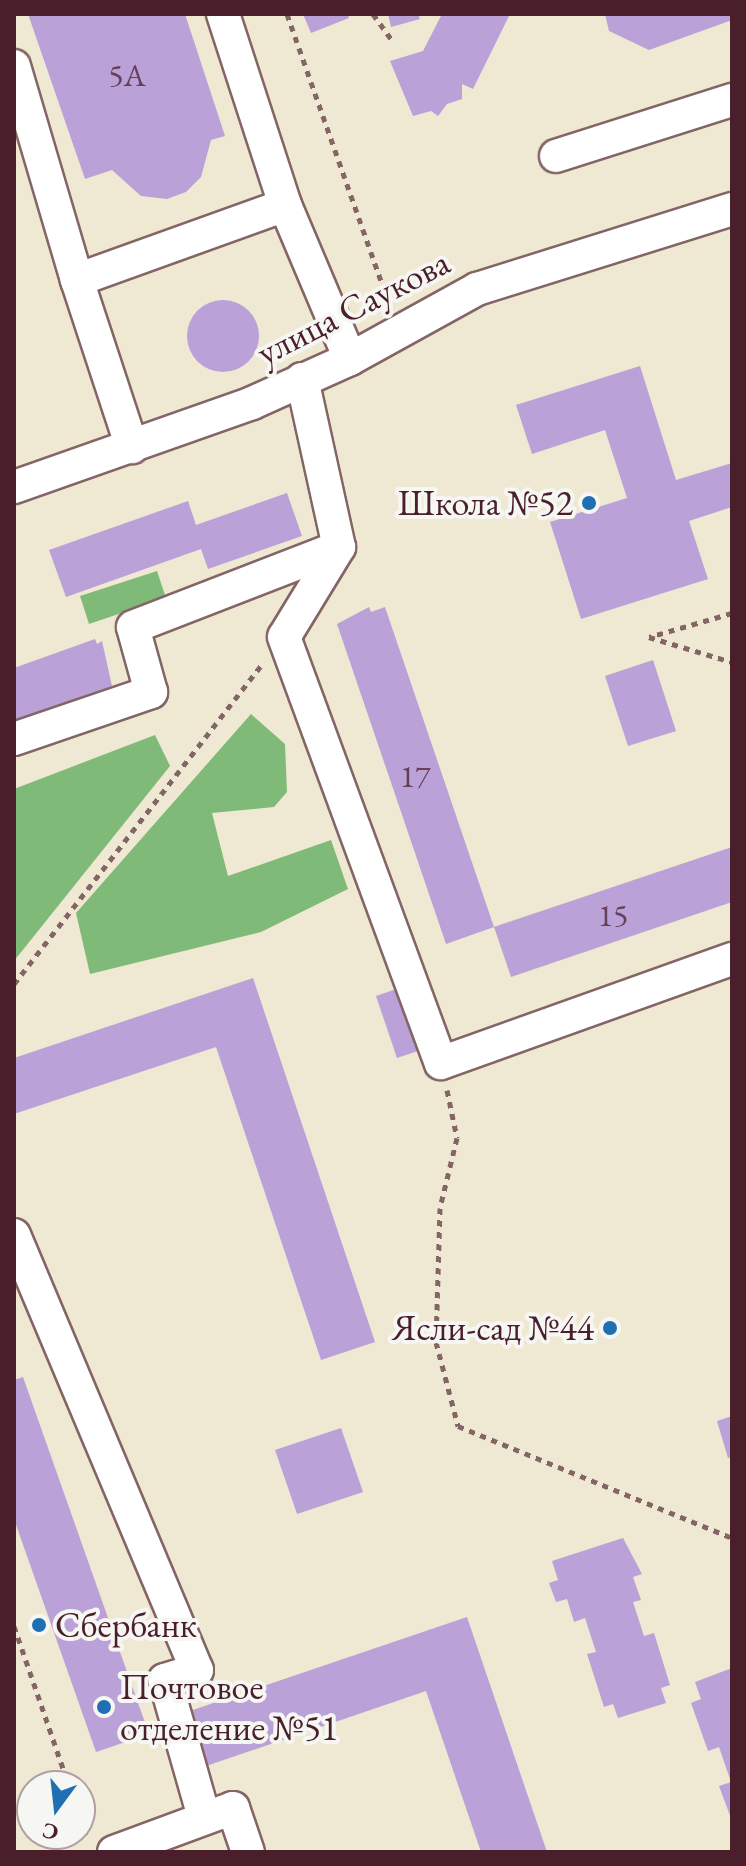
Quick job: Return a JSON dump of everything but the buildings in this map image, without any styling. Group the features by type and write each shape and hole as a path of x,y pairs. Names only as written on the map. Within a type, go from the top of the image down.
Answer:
{"street":[{"path":"223,14 285,205 350,359"},
{"path":"14,66 77,280 132,447"},
{"path":"556,156 732,100"},
{"path":"77,280 285,205"},
{"name":"улица Саукова","path":"14,487 198,426 350,359 452,300 528,269 732,209"},
{"path":"302,379 339,547 284,637 441,1063 732,959"},
{"path":"14,739 151,692 133,627 339,547"},
{"path":"14,1235 197,1670 165,1680 204,1817"},
{"path":"114,1852 233,1808 248,1852"}],"path":[{"path":"287,14 398,330"},
{"path":"373,14 393,42"},
{"path":"732,613 649,637 732,662"},
{"path":"14,984 284,637"},
{"path":"441,1063 457,1138 440,1208 436,1342 458,1426 732,1538"},
{"path":"14,1626 64,1770"}],"green space":[{"path":"157,571 166,598 89,624 80,596"},
{"path":"251,714 285,744 287,792 274,807 212,813 228,876 331,840 348,889 261,932 90,974 76,913"},
{"path":"155,735 170,766 14,961 14,789"}],"place":[{"name":"Школа №52","path":"589,503"},
{"name":"Ясли-сад №44","path":"610,1328"},
{"name":"Сбербанк","path":"39,1625"},
{"name":"Почтовое отделение №51","path":"104,1707"}]}
